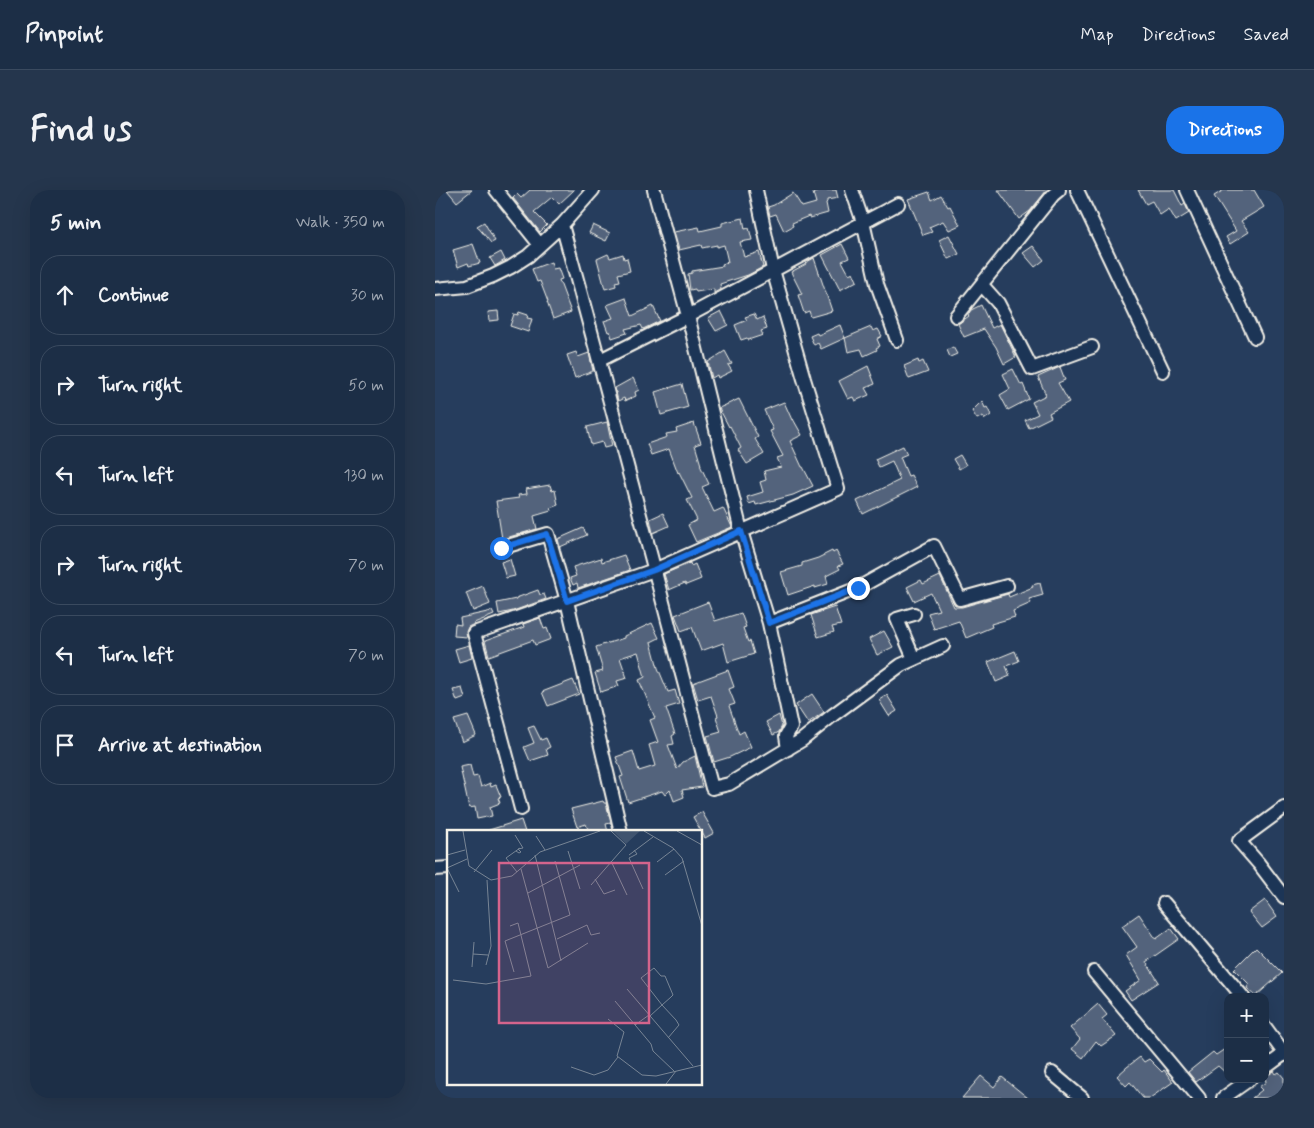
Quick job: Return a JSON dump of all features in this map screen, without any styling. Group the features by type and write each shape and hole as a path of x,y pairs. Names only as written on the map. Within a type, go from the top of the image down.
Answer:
{"street":[{"path":"496,190 540,245"},
{"path":"435,289 467,286 493,276 522,259 562,225 593,190"},
{"path":"654,190 689,316 741,531 769,623 791,727 785,736 788,749"},
{"path":"521,809 474,633 654,570 838,489 773,270 756,190"},
{"path":"852,190 863,222 877,284 897,340"},
{"path":"957,316 1053,195 1059,190"},
{"path":"1077,190 1163,371"},
{"path":"1187,190 1255,337"},
{"path":"600,360 689,316 898,204"},
{"path":"562,225 600,360 712,788 729,784 788,749 901,665 943,646"},
{"path":"982,285 998,303 1032,370 1092,347"},
{"path":"501,548 547,534 567,601 621,830"},
{"path":"769,623 858,588 934,546 960,598 1007,586"},
{"path":"914,614 897,620 914,659"},
{"path":"1284,808 1239,841 1284,897"},
{"path":"1164,903 1240,993"},
{"path":"1093,972 1199,1098"},
{"path":"1269,1033 1284,1054 1269,1065"},
{"path":"1052,1073 1082,1098"},
{"path":"1223,1098 1244,1083"}],"building":[{"path":"447,190 472,190 457,202"},
{"path":"530,190 574,190 559,204 552,197 534,212 547,225 540,232 513,198 517,194 521,198"},
{"path":"817,190 836,190 838,198 827,200 828,213 810,218 809,216 792,223 793,226 784,231 776,214 770,216 768,207 793,193 802,207 816,203 813,193 817,192"},
{"path":"998,190 1047,190 1030,211 1019,219"},
{"path":"1138,190 1174,190 1182,206 1185,204 1189,213 1176,221 1169,209 1160,215 1152,201 1146,204"},
{"path":"1224,190 1254,190 1264,207 1241,221 1249,232 1230,244 1226,237 1236,231 1214,196"},
{"path":"929,192 932,200 941,195 948,207 950,206 960,225 949,230 943,221 929,227 932,232 923,235 908,199"},
{"path":"743,218 745,229 749,228 752,240 740,242 744,257 759,252 763,267 748,275 720,284 721,289 714,293 714,289 696,292 695,289 690,290 688,274 692,273 692,271 723,266 722,264 728,262 724,245 702,248 701,245 679,250 674,232 699,227 700,231 722,226 722,223"},
{"path":"484,222 495,241 491,243 477,226"},
{"path":"593,225 610,233 606,241 589,233"},
{"path":"949,235 959,254 948,259 939,240"},
{"path":"473,244 480,263 469,266 468,263 458,267 453,250"},
{"path":"842,244 849,258 842,261 849,274 853,272 857,281 840,290 822,255"},
{"path":"1033,246 1044,260 1035,267 1023,253"},
{"path":"501,252 505,260 495,266 490,258"},
{"path":"608,254 610,258 623,254 624,259 627,258 630,271 618,274 620,281 615,282 616,286 605,289 597,259"},
{"path":"814,258 832,311 811,317 809,311 804,313 798,295 802,294 791,272"},
{"path":"551,262 553,269 558,268 562,279 559,280 571,312 553,319 540,281 537,282 532,269"},
{"path":"626,298 632,316 653,306 660,321 643,329 641,325 625,329 627,333 612,338 604,321 613,318 607,305"},
{"path":"981,305 992,328 1000,324 1016,357 1004,364 984,329 964,337 958,324 969,316 971,310"},
{"path":"498,311 499,320 489,321 488,312"},
{"path":"721,311 728,325 716,331 708,318"},
{"path":"519,312 528,315 527,318 532,319 528,332 510,326 514,314 518,315"},
{"path":"754,314 757,320 763,317 767,329 761,331 763,335 748,340 747,338 741,340 735,325 747,320 745,317"},
{"path":"840,325 845,338 821,349 818,343 814,345 810,336 817,333 818,335"},
{"path":"871,327 873,331 878,329 882,336 877,339 880,346 876,348 877,350 864,356 861,349 848,352 845,338"},
{"path":"953,347 957,354 950,357 947,350"},
{"path":"725,351 732,364 728,365 732,371 718,378 717,375 712,378 708,362"},
{"path":"576,352 578,357 589,353 593,371 575,378 567,355"},
{"path":"918,360 919,363 923,361 928,372 909,379 904,366"},
{"path":"868,366 875,384 865,388 869,395 855,401 853,397 848,399 839,381"},
{"path":"1060,367 1065,380 1058,383 1069,402 1049,413 1051,417 1029,428 1025,420 1038,414 1032,402 1046,395 1038,377"},
{"path":"1013,369 1021,385 1023,384 1029,399 1008,410 1000,395 1010,389 1003,374"},
{"path":"633,378 639,390 635,392 636,396 625,401 624,398 618,401 615,388"},
{"path":"682,384 688,407 661,415 655,392"},
{"path":"739,399 758,437 755,439 764,454 747,464 738,450 741,448 730,426 719,408"},
{"path":"982,401 991,415 985,419 983,416 977,419 972,411"},
{"path":"784,402 792,420 802,435 790,441 813,486 793,495 756,505 755,502 749,504 747,497 763,492 760,482 766,480 764,471 781,467 777,458 783,456 770,431 773,430 764,410"},
{"path":"607,422 612,446 604,448 602,442 591,445 587,427"},
{"path":"694,423 701,443 695,445 700,465 709,484 702,487 714,512 723,508 732,527 696,542 688,525 697,520 687,500 692,498 678,473 669,449 651,455 647,444 667,437 666,434 677,432 676,429"},
{"path":"903,446 907,454 900,457 908,476 911,475 917,487 863,514 857,501 900,480 892,461 879,467 875,459"},
{"path":"960,455 966,465 959,469 953,459"},
{"path":"550,485 552,491 555,490 558,505 550,508 551,511 534,516 537,529 502,539 496,501 519,498 518,495 527,494 526,489"},
{"path":"663,513 669,526 653,533 650,519"},
{"path":"583,528 587,535 560,547 558,539"},
{"path":"832,551 833,553 836,551 843,564 838,566 840,569 826,576 828,584 815,588 815,586 788,595 781,572 802,566 802,563"},
{"path":"624,555 630,570 578,588 577,583 573,585 570,578 576,576 573,567 601,558 602,562"},
{"path":"510,559 515,576 506,578 501,562"},
{"path":"690,563 691,566 695,564 701,579 669,590 664,574"},
{"path":"940,576 954,607 962,607 1008,594 1009,597 1040,583 1043,595 1029,599 1031,603 1013,611 1015,617 991,624 992,627 966,638 959,621 934,629 928,613 939,610 931,593 914,601 907,587 921,580 923,584"},
{"path":"483,586 490,604 473,611 466,593"},
{"path":"538,590 540,595 544,594 546,599 499,614 497,603 516,599"},
{"path":"708,602 715,621 741,613 746,627 743,628 754,654 728,662 723,643 701,651 692,627 681,631 675,615"},
{"path":"835,607 841,625 832,627 834,632 818,637 811,615"},
{"path":"492,611 494,615 468,627 467,637 454,636 455,624 461,625 460,618"},
{"path":"540,618 544,629 547,628 551,639 535,645 533,640 489,656 485,641 524,627 523,624"},
{"path":"652,623 659,638 651,642 658,668 668,692 675,690 679,704 666,708 675,734 672,736 674,744 668,745 677,769 683,762 695,756 702,787 682,790 684,797 674,801 670,790 665,795 662,791 628,802 620,777 623,776 616,757 633,751 639,771 655,766 649,745 658,742 650,720 655,718 639,680 645,677 638,652 620,658 627,678 617,681 619,686 601,692 595,673 603,671 596,647 624,638 624,636"},
{"path":"884,631 893,647 877,655 869,639"},
{"path":"469,645 472,658 459,662 455,649"},
{"path":"1015,651 1019,661 1006,666 1010,676 996,682 988,662"},
{"path":"728,670 734,687 729,689 735,704 729,706 739,734 744,731 751,747 714,762 707,736 721,732 716,717 718,716 711,696 698,700 693,683"},
{"path":"573,680 579,694 548,706 542,692"},
{"path":"462,688 465,698 457,701 453,690"},
{"path":"812,694 824,712 808,723 796,705"},
{"path":"887,695 897,711 889,716 879,700"},
{"path":"779,715 782,726 779,732 773,735 766,722"},
{"path":"468,716 476,735 462,742 454,720"},
{"path":"534,726 541,740 546,738 550,747 546,749 548,755 530,761 524,747 534,743 528,728"},
{"path":"470,765 473,777 478,776 481,787 490,783 491,787 496,785 501,797 498,798 500,803 490,807 492,816 477,819 475,807 469,808 460,767"},
{"path":"603,801 606,803 611,823 606,824 608,830 588,830 586,824 577,827 571,809"},
{"path":"702,812 714,833 705,838 703,830 700,830 693,817"},
{"path":"521,820 524,830 489,830"},
{"path":"1265,900 1277,917 1262,928 1249,912"},
{"path":"1139,914 1156,939 1171,928 1179,939 1146,962 1159,982 1131,1000 1125,991 1141,980 1126,955 1137,947 1122,926"},
{"path":"1256,947 1282,973 1259,993 1253,993 1247,988 1249,984 1234,969"},
{"path":"1098,1004 1107,1015 1102,1019 1116,1036 1101,1046 1096,1041 1083,1058 1072,1049 1080,1039 1070,1028"},
{"path":"1224,1050 1224,1071 1218,1066 1196,1082 1188,1072 1213,1052 1216,1055"},
{"path":"1140,1057 1144,1062 1149,1059 1162,1072 1164,1070 1173,1082 1150,1098 1143,1098 1130,1082 1126,1086 1117,1076"},
{"path":"1274,1071 1276,1074 1279,1072 1284,1078 1284,1098 1252,1098 1262,1090 1259,1087 1265,1083 1269,1083 1269,1074"},
{"path":"981,1076 994,1087 1002,1077 1028,1098 962,1098"}],"route":[{"path":"501,548 547,534 567,601 654,570 741,531 769,623 858,588"}]}
